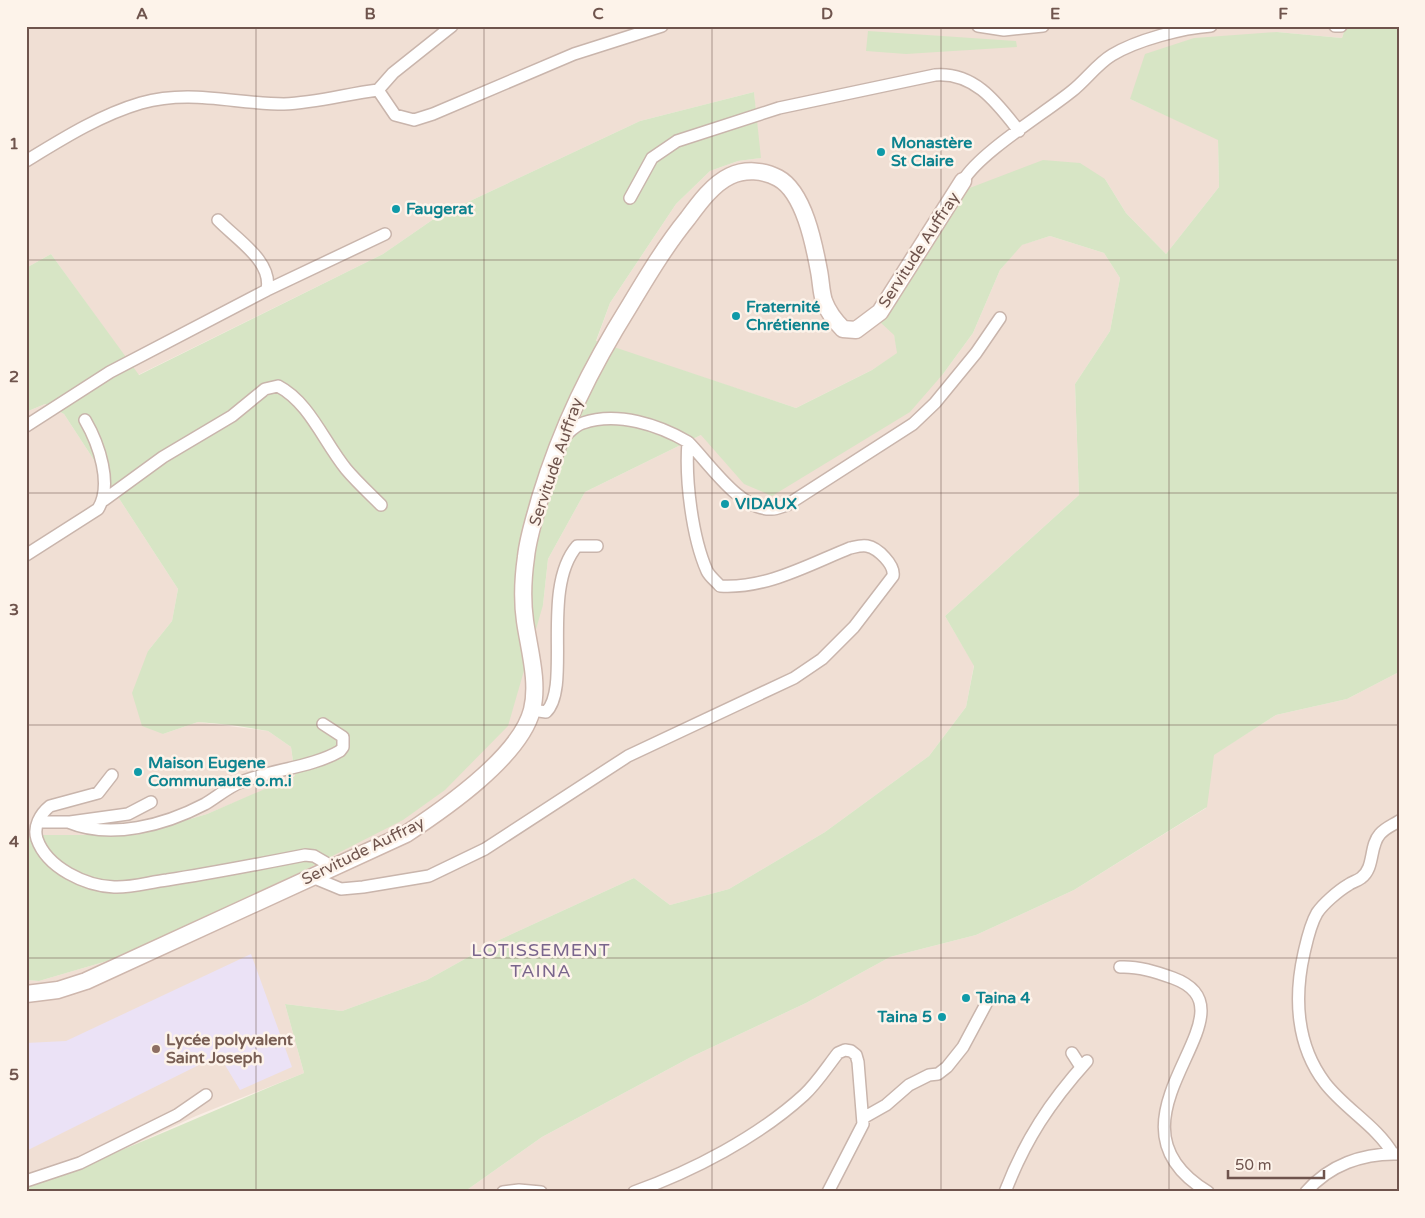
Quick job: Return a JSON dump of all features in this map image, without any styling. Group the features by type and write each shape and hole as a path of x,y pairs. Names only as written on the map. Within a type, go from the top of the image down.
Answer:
{"street":[{"path":"26,161 94,121 142,103 193,96 283,104 324,100 349,93 378,90 393,73 452,26"},
{"path":"378,90 395,115 414,120 433,114 574,54 662,26"},
{"path":"978,26 1004,30 1043,26"},
{"path":"964,180 968,173 986,156 1073,90 1112,55 1160,36 1190,28 1210,26"},
{"path":"1335,26 1341,26"},
{"path":"630,198 652,158 677,142 779,108 935,75 958,76 987,93 1019,130"},
{"name":"Servitude Auffray","path":"26,994 58,990 86,981 406,834 447,808 479,780 506,752 525,726 532,710 534,691 524,618 526,555 535,515 560,441 588,375 652,266 674,234 718,183 731,175 752,171 765,172 780,179 791,189 802,209 812,238 823,299 834,320 843,329 856,330 880,312 964,180"},
{"path":"218,220 265,268 269,281 267,290"},
{"path":"26,426 110,372 267,290 385,234"},
{"path":"560,441 582,423 602,419 630,420 670,431 688,442 737,496 753,506 772,509 787,505 913,424 935,403 976,353 1000,318"},
{"path":"26,555 98,509 104,500 163,457 232,416 265,389 278,386 288,391 311,418 346,469 381,505"},
{"path":"86,420 92,432 102,468 104,500"},
{"path":"312,877 330,886 347,889 429,876 485,849 628,756 794,678 822,659 854,627 893,576 894,571 889,563 870,546 850,548 776,578 738,587 720,586 708,573 693,516 688,469 688,442"},
{"path":"532,710 546,712 555,696 558,593 568,560 577,546 597,546"},
{"path":"68,822 80,827 108,831 136,828 179,815 204,804 239,783 340,751 343,747 343,738 323,724"},
{"path":"112,775 98,792 50,806 43,811 38,822 36,838 48,857 73,875 90,883 115,888 231,870 305,855 314,856 332,867"},
{"path":"38,822 68,822 128,814 151,802"},
{"path":"1396,1154 1385,1140 1342,1100 1316,1070 1306,1050 1297,999 1306,941 1318,912 1348,885 1362,878 1370,865 1376,838 1380,833 1399,821"},
{"path":"1120,967 1131,966 1177,979 1193,989 1200,999 1201,1015 1196,1034 1167,1104 1164,1132 1172,1161 1181,1172 1208,1192"},
{"path":"863,1118 886,1105 909,1085 928,1075 938,1074 948,1067 962,1047 986,1004"},
{"path":"634,1192 679,1174 746,1137 804,1095 838,1053 845,1050 851,1051 858,1060 863,1118 861,1127 828,1192"},
{"path":"1005,1192 1024,1146 1039,1121 1052,1101 1084,1064 1072,1053"},
{"path":"26,1182 89,1158 177,1116 206,1095"},
{"path":"1306,1192 1331,1170 1346,1162 1361,1157 1396,1154"},
{"path":"503,1192 541,1192"}],"shaded area":[{"path":"26,26 1346,26 1342,38 1277,32 1130,99 1218,139 1219,187 1166,254 1126,213 1105,179 894,335 898,353 872,370 796,408 596,342 610,303 676,204 710,171 738,161 760,158 754,92 640,121 438,216 383,254 138,375 51,254 26,268"},
{"path":"1050,236 1104,253 1120,278 1110,331 1075,384 1079,495 945,616 974,665 966,707 929,756 825,832 729,889 670,905 634,878 499,940 427,980 342,1011 285,1004 304,1073 196,1116 101,1160 26,1188 26,980 39,981 114,959 301,872 543,605 548,559 585,492 701,435 943,374 973,333 1000,270 1021,245"},
{"path":"45,404 64,414 178,589 172,621 148,651 163,734 198,722 268,731 291,747 295,777 207,814 135,835 26,835 26,412"},
{"path":"1399,672 1399,1192 464,1192 542,1137 691,1057 806,1003 890,957 976,935 1074,890 1206,808 1213,755 1276,715 1347,699"},
{"name":"Lycée polyvalent Saint Joseph","path":"251,954 292,1067 240,1090 219,1055 26,1151 26,1043 66,1041"}],"green space":[{"path":"1346,26 1399,26 1399,672 1347,699 1276,715 1214,755 1207,807 1074,890 976,935 890,957 806,1003 691,1057 542,1137 464,1192 26,1192 26,1188 304,1073 285,1004 342,1011 427,980 499,940 634,878 670,905 729,889 825,832 929,756 966,707 974,666 945,616 1079,495 1075,384 1110,331 1120,278 1104,253 1050,236 1022,245 1000,270 973,333 943,374 910,412 772,496 744,484 701,435 585,492 548,559 543,605 508,726 445,790 403,820 301,872 114,959 39,981 26,980 26,835 136,835 207,814 295,776 291,747 268,731 198,722 163,734 142,726 132,693 148,651 172,621 178,589 64,414 45,404 26,412 26,268 51,254 139,375 383,254 438,216 640,121 754,92 761,158 738,161 710,171 676,204 610,303 596,341 796,408 872,370 897,353 894,335 880,322 967,189 1043,160 1080,163 1105,179 1126,213 1166,254 1219,187 1218,140 1130,99 1145,54 1194,38 1277,32 1342,38"},
{"path":"868,31 1016,41 1017,47 906,54 866,51"}],"place":[{"name":"Monastère St Claire","path":"881,152"},
{"name":"Faugerat","path":"396,209"},
{"name":"Fraternité Chrétienne","path":"736,316"},
{"name":"VIDAUX","path":"725,504"},
{"name":"Maison Eugene Communaute o.m.i","path":"138,772"},
{"name":"Taina 4","path":"966,998"},
{"name":"Taina 5","path":"942,1017"},
{"name":"Lycée polyvalent Saint Joseph","path":"156,1049"}],"district":[{"name":"LOTISSEMENT TAINA","path":"541,960"}]}
